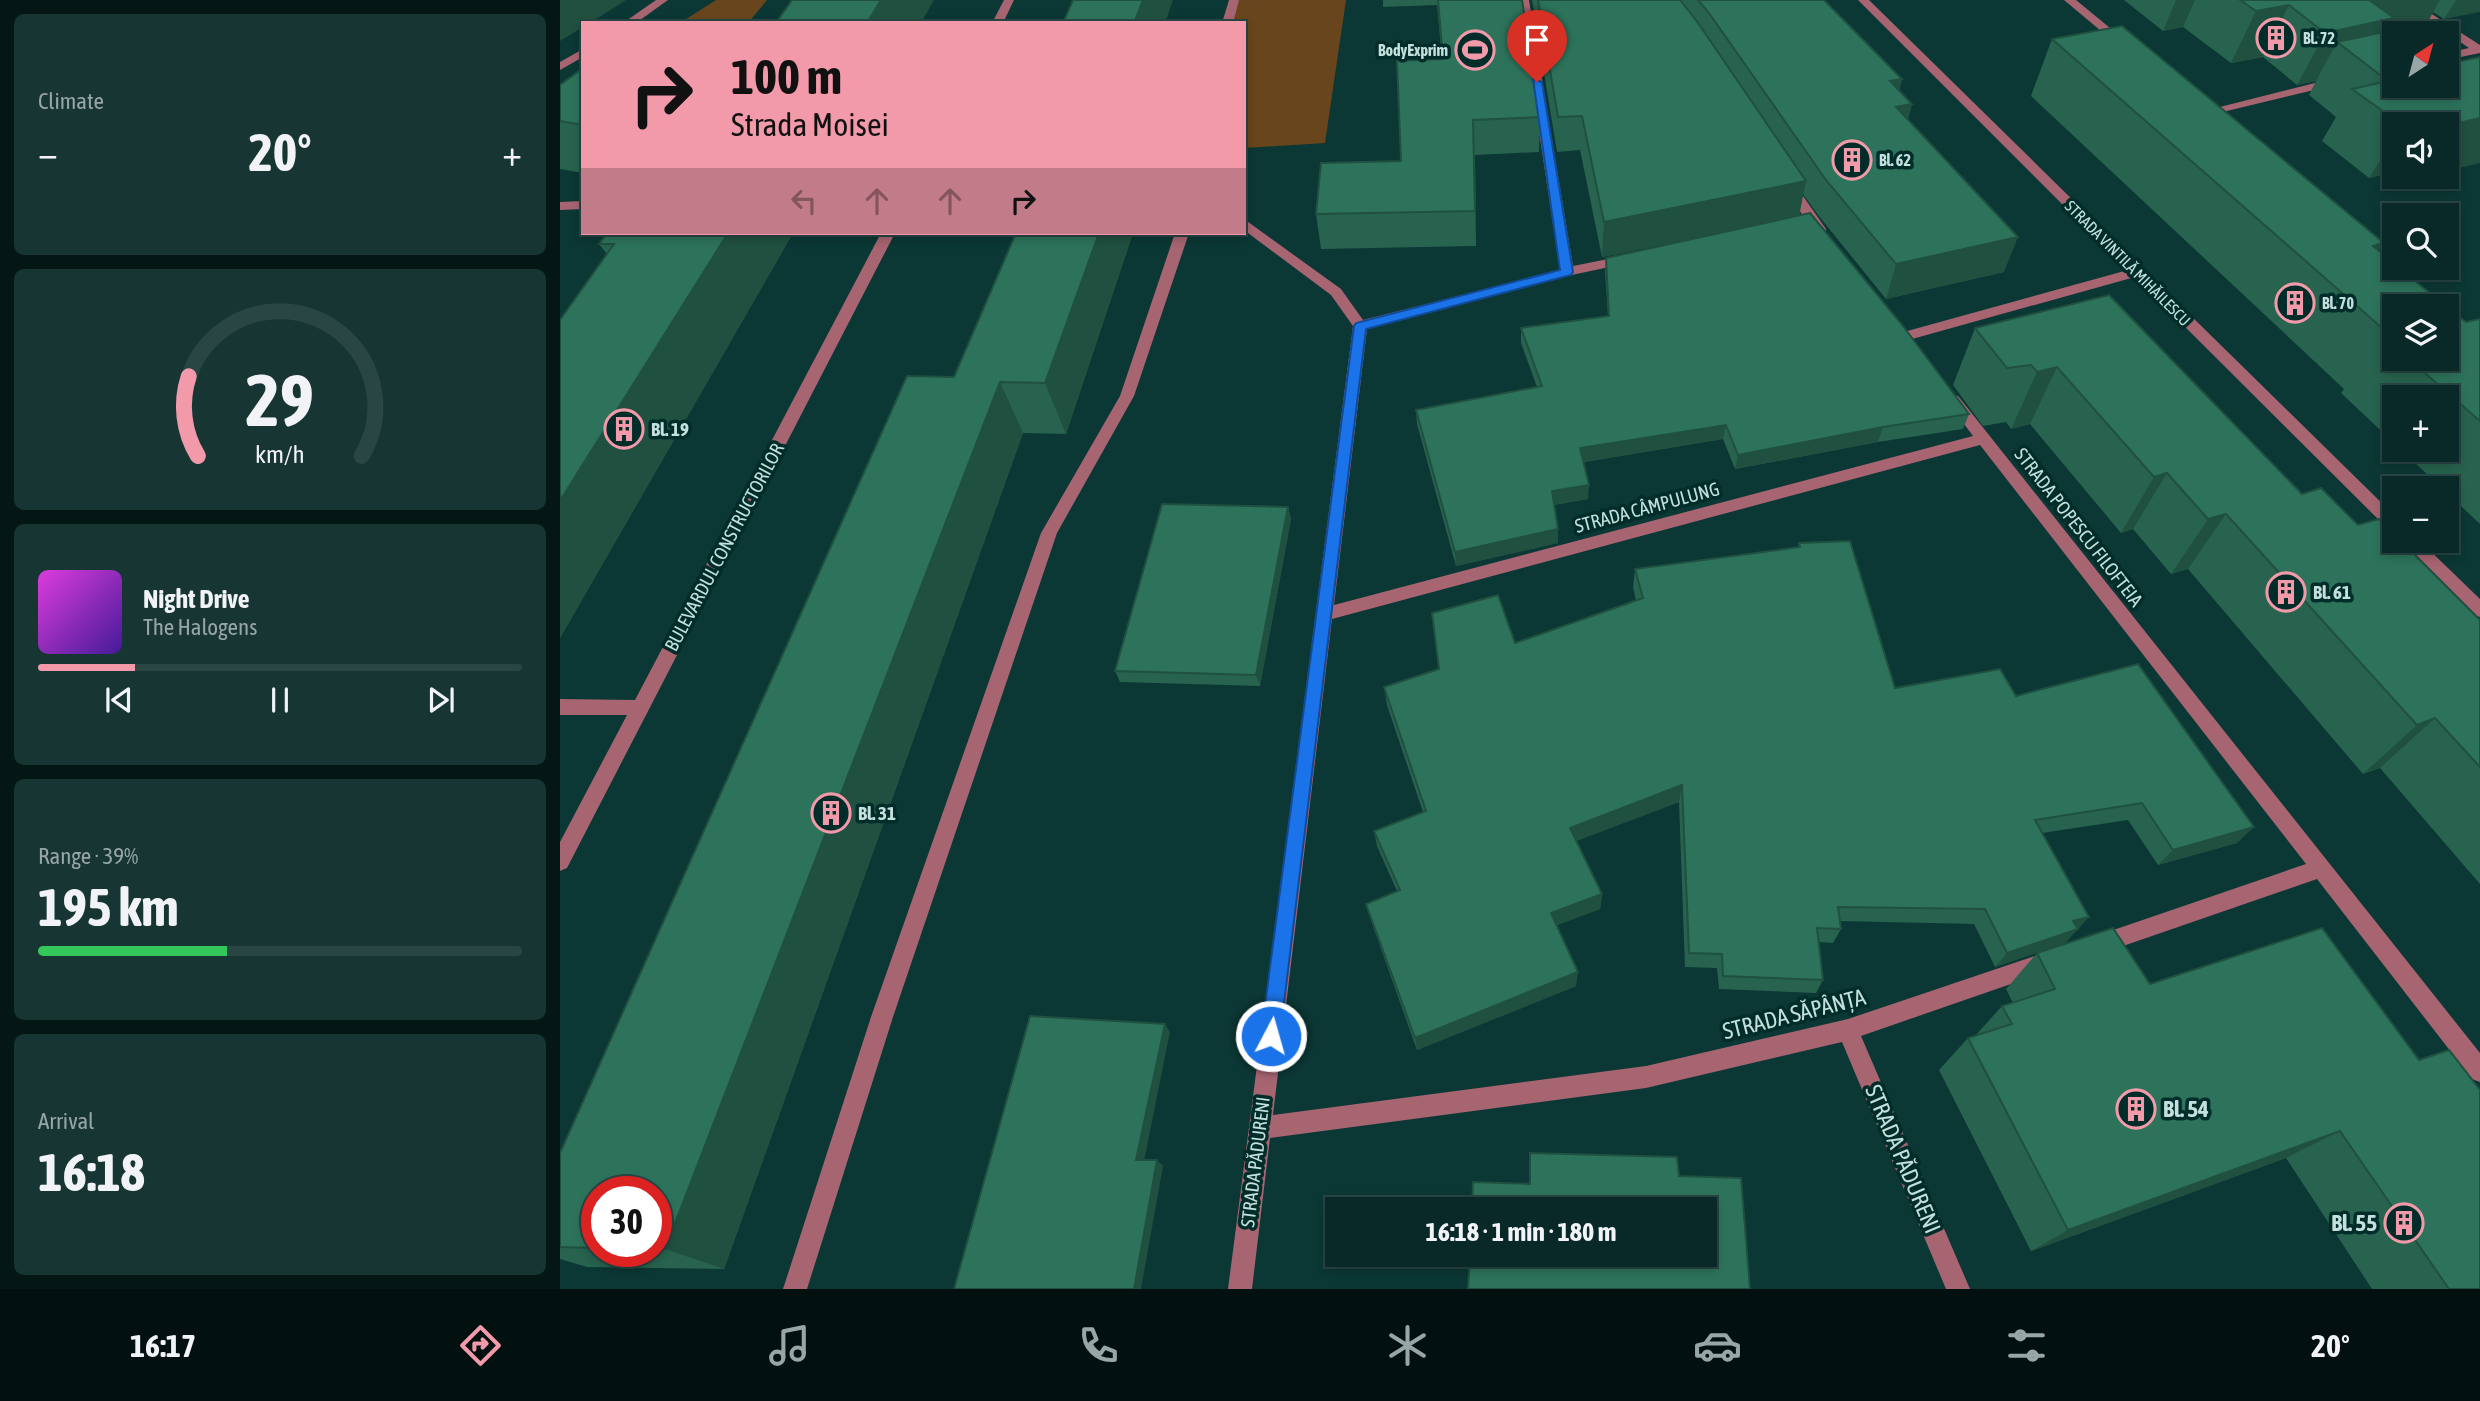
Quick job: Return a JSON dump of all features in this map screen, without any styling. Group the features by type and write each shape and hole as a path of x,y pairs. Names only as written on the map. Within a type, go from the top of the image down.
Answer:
{"street":[{"path":"631,21 663,0"},
{"path":"998,21 1009,0"},
{"path":"1228,21 1234,0"},
{"path":"1524,0 1567,272"},
{"name":"STRADA VINTILĂ MIHĂILESCU","path":"1863,0 2382,513"},
{"path":"2069,0 2136,55"},
{"path":"2403,0 2479,50"},
{"path":"2459,54 2479,50"},
{"path":"560,67 581,53"},
{"path":"2206,112 2354,78"},
{"path":"1782,175 1805,222 1828,241"},
{"path":"560,206 581,205"},
{"path":"1246,224 1336,292 1360,326 1567,272 1648,255"},
{"name":"BULEVARDUL CONSTRUCTORILOR","path":"560,862 887,235"},
{"path":"794,1289 882,1017 1049,533 1127,396 1181,235"},
{"path":"1905,336 2137,272"},
{"name":"STRADA PĂDURENI","path":"1240,1289 1360,326"},
{"name":"STRADA POPESCU FILOFTEIA","path":"1944,388 2480,1071"},
{"name":"STRADA CÂMPULUNG","path":"1323,615 1982,439"},
{"path":"2422,553 2480,610"},
{"path":"560,707 640,708"},
{"name":"STRADA SĂPÂNȚA","path":"1259,1128 1646,1077 1848,1030 2322,868"},
{"name":"STRADA PĂDURENI","path":"1848,1030 1958,1289"}],"shaded area":[{"path":"716,0 767,0 750,21 683,21"},
{"path":"1234,0 1346,0 1325,143 1246,148 1246,21 1228,21"}],"building":[{"path":"792,0 881,0 868,21 777,21"},
{"path":"1073,0 1143,0 1135,21 1064,21"},
{"path":"1438,0 1522,0 1540,117 1473,120 1475,211 1316,214 1321,163 1401,161 1397,61 1443,59"},
{"path":"1538,0 1680,0 1806,181 1604,222 1582,116 1558,117"},
{"path":"1698,0 1824,0 1902,79 1890,81 1912,104 1896,107 2018,237 1896,264 1826,180"},
{"path":"2240,0 2369,0 2394,18 2325,33 2289,5 2256,11"},
{"path":"2122,26 2382,241 2373,246 2382,253 2382,280 2414,280 2431,294 2382,294 2382,328 2052,39"},
{"path":"2382,32 2382,76 2337,42"},
{"path":"2480,57 2480,118 2459,123 2459,112 2384,112 2352,89 2382,82 2382,98 2459,98 2459,62"},
{"path":"581,69 581,125 560,121 560,85"},
{"path":"1810,213 1903,326 1969,414 1883,427 1738,455 1726,425 1580,448 1589,485 1552,491 1558,529 1455,552 1416,410 1542,386 1521,328 1609,316 1606,258"},
{"path":"606,235 727,235 560,501 560,320 614,244 599,244"},
{"path":"1015,235 1098,235 1045,383 1000,382 672,1231 672,1176 581,1176 581,1248 560,1247 560,1153 907,376 954,377"},
{"path":"2109,295 2302,494 2321,488 2358,525 2379,519 2382,522 2382,553 2413,553 2480,620 2480,767 2435,718 2417,725 2226,514 2208,519 2167,473 2154,477 2057,367 2037,372 2031,365 2007,368 1975,328"},
{"path":"2459,316 2466,322 2480,319 2480,421 2459,403 2459,385 2439,385 2423,371 2459,371"},
{"path":"1162,504 1288,507 1256,675 1115,671"},
{"path":"1850,541 1895,688 2000,669 2016,696 2138,664 2254,827 2173,850 2142,803 2035,820 2089,917 2073,921 2078,929 2007,953 1985,909 1838,907 1841,929 1817,928 1823,980 1723,976 1722,954 1689,953 1682,785 1570,828 1602,894 1551,913 1578,972 1415,1038 1366,904 1400,890 1374,831 1426,811 1384,687 1439,669 1432,613 1498,595 1515,643 1643,598 1635,569 1800,547 1799,543"},
{"path":"2113,928 2150,984 2322,928 2419,1060 2449,1050 2480,1090 2480,1289 2449,1289 2340,1131 2068,1230 1968,1038 2012,1024 2002,1006 2055,989 2037,953"},
{"path":"1030,1016 1165,1024 1136,1160 1157,1160 1134,1289 954,1289"},
{"path":"1530,1153 1677,1157 1679,1176 1741,1178 1750,1289 1468,1289 1469,1267 1717,1267 1717,1197 1472,1197 1473,1182 1530,1184"}],"place":[{"name":"Bl. 72","path":"2276,38"},
{"name":"BodyExprim","path":"1475,50"},
{"name":"Bl. 62","path":"1852,160"},
{"name":"Bl. 70","path":"2295,303"},
{"name":"Bl. 19","path":"624,429"},
{"name":"Bl. 61","path":"2286,592"},
{"name":"Bl. 31","path":"831,813"},
{"name":"Bl. 54","path":"2136,1109"},
{"name":"Bl. 55","path":"2404,1223"}],"route":[{"path":"1271,1036 1360,326 1567,272 1537,82"}]}
